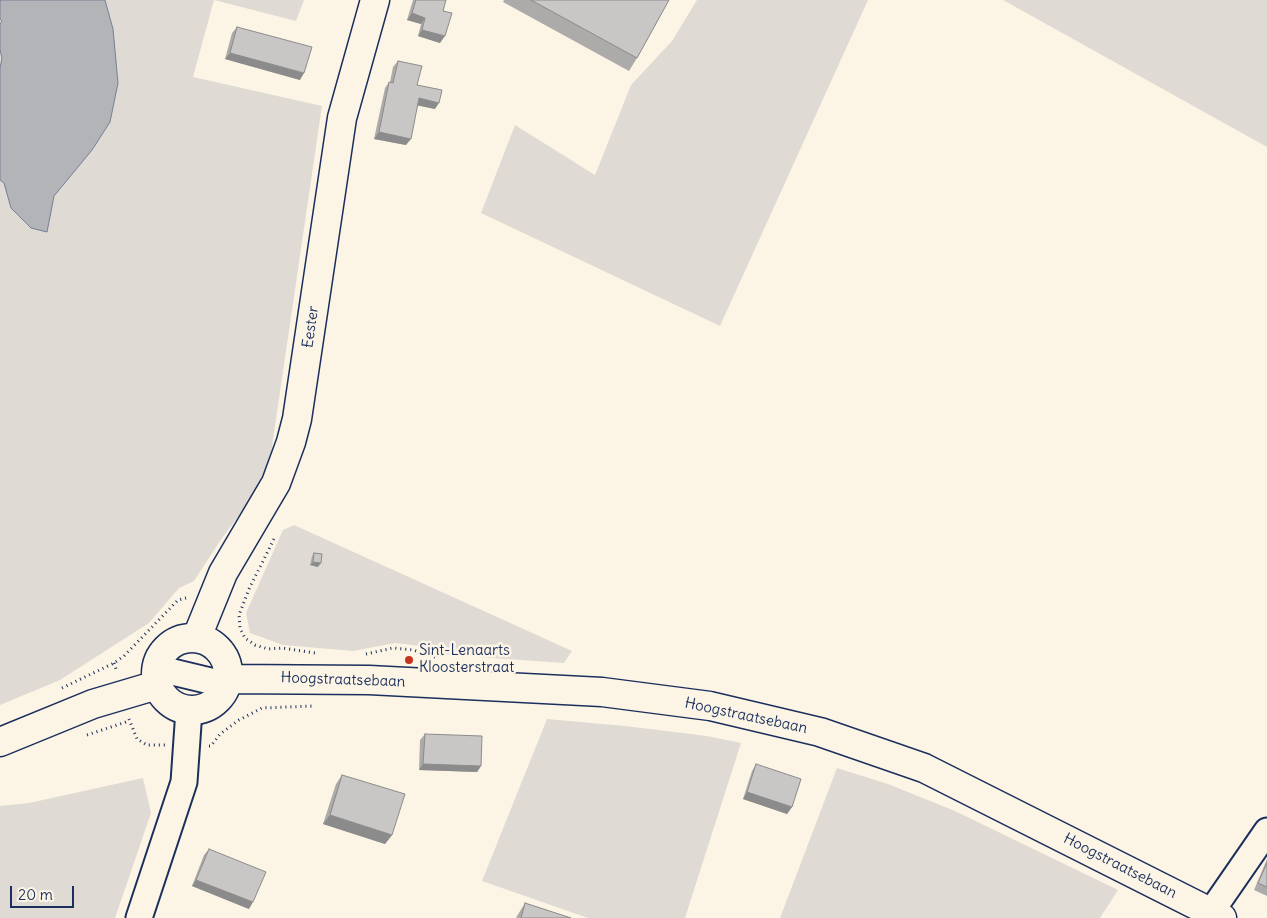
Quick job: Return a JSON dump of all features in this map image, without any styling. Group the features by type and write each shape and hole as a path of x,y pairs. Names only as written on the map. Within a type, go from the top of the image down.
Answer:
{"main road":[{"name":"Eester","path":"197,637 223,573 276,483 291,442 298,409 342,118 375,0"},
{"path":"197,637 218,647 228,667 228,682 220,698 211,706 200,710 189,710 176,706 164,698 157,677 158,661 164,650 174,642 185,638 197,637"},
{"path":"0,742 93,704 123,694 157,677"},
{"name":"Hoogstraatsebaan","path":"228,682 359,680 602,692 710,706 820,732 924,768 1216,915"}],"street":[{"path":"157,677 228,682"},
{"path":"140,918 184,782 189,710"},
{"path":"1216,915 1267,831"}],"path":[{"path":"268,649 255,646 245,638 240,628 239,614 249,589 276,535"},
{"path":"239,614 186,598 178,600 124,656 114,663 129,721 137,739 147,745 211,746 220,734 239,720 262,708 315,706"}],"shaded area":[{"path":"0,0 214,0 193,77 322,106 270,460 248,503 194,581 179,588 149,623 60,680 0,705"},
{"path":"0,0 105,0 113,29 118,83 110,122 92,150 54,196 47,232 31,228 11,208 4,183 0,180 0,68 2,58 0,50 0,24 2,21 0,19"},
{"path":"214,0 304,0 296,21"},
{"path":"697,0 868,0 720,326 481,213 515,125 595,175 631,85 672,41"},
{"path":"1003,0 1267,0 1267,147"},
{"path":"294,525 572,651 564,663 449,655 421,646 395,643 353,651 283,645 250,633 246,613 283,530"},
{"path":"547,719 707,736 741,743 685,918 588,918 482,881"},
{"path":"837,768 888,784 955,811 1118,890 1100,918 780,918"},
{"path":"143,778 151,813 115,918 0,918 0,806 29,803"}],"building":[{"path":"416,0 446,0 443,11 452,13 445,36 422,30 425,18 412,13"},
{"path":"531,0 669,0 637,58"},
{"path":"237,27 312,47 304,73 230,53"},
{"path":"398,61 422,66 417,85 442,90 439,103 419,98 411,139 379,132 389,82 393,83"},
{"path":"314,553 322,554 321,563 313,562"},
{"path":"425,734 482,736 481,766 423,764"},
{"path":"756,764 801,779 792,807 747,792"},
{"path":"342,775 405,794 392,835 330,815"},
{"path":"209,849 266,872 253,902 196,880"},
{"path":"1267,863 1267,887 1258,883"},
{"path":"525,903 571,918 521,918"}],"place":[{"name":"Sint-Lenaarts Kloosterstraat","path":"409,660"}]}
